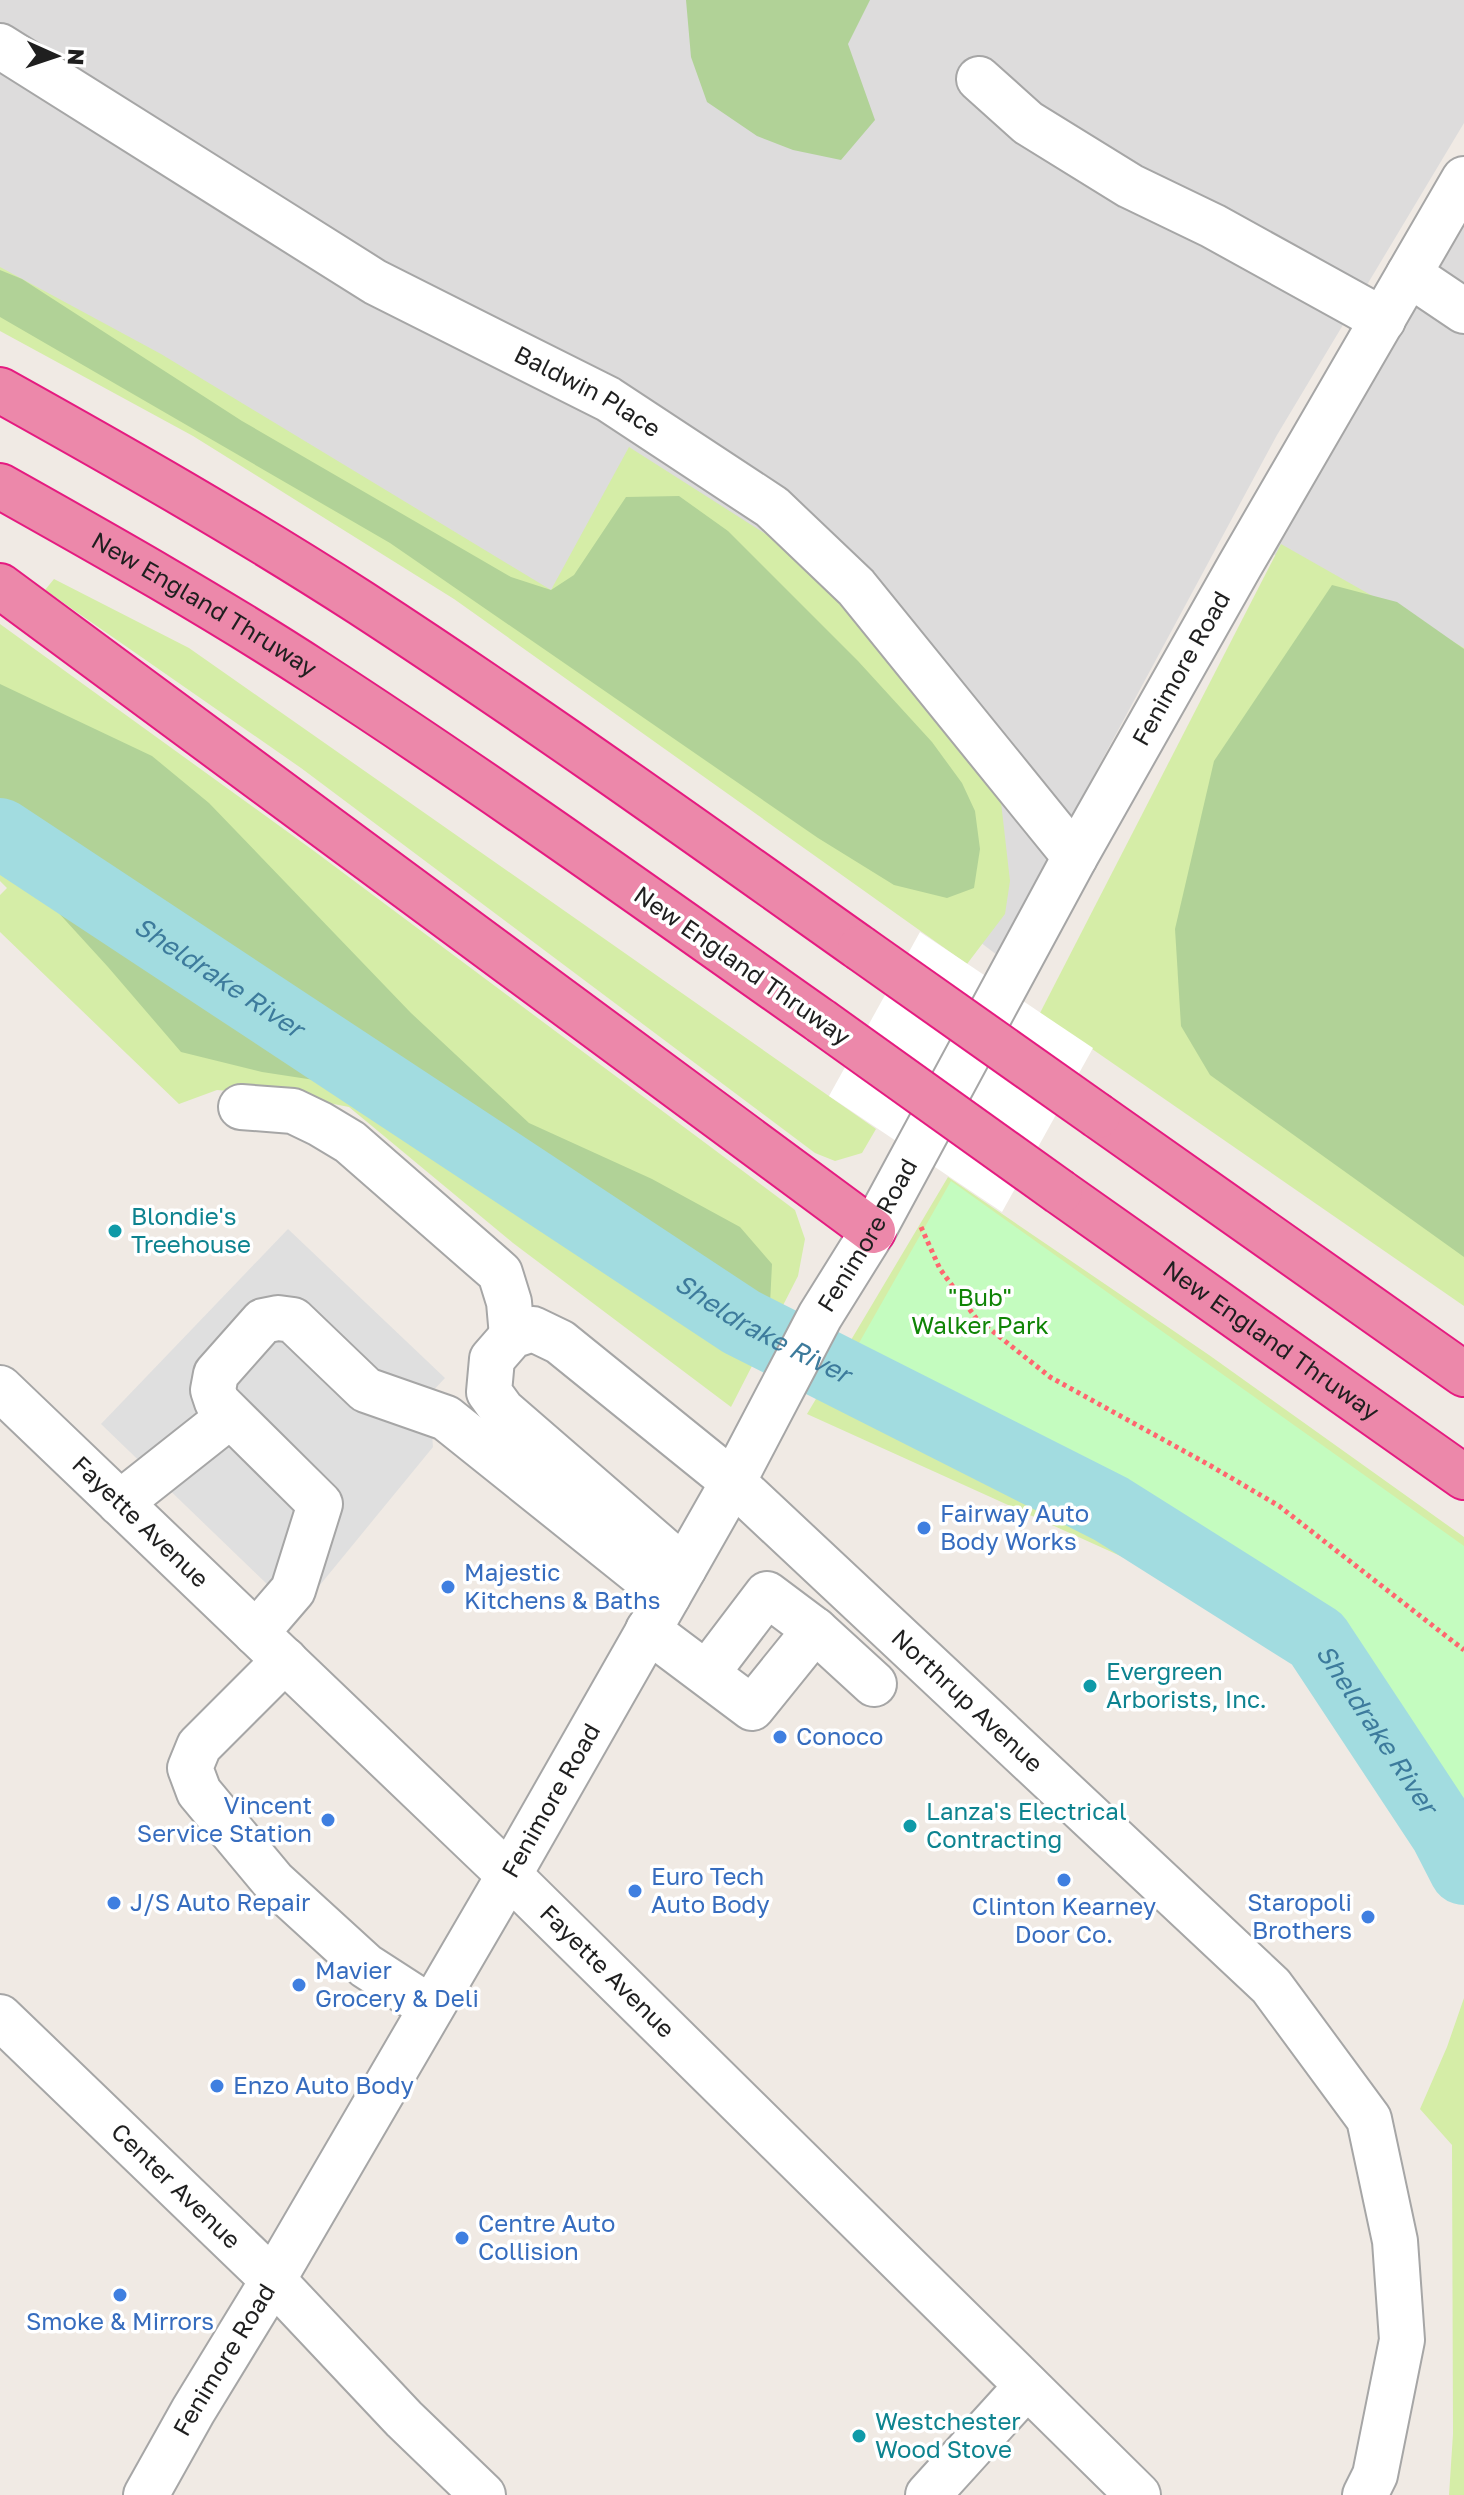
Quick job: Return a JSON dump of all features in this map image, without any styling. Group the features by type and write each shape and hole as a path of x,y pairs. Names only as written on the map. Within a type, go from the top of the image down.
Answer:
{"highway":[{"path":"0,390 117,455 361,603 598,763 1464,1374"},
{"name":"New England Thruway","path":"0,486 315,672 545,827 1464,1477"},
{"path":"0,586 873,1231"}],"street":[{"name":"Baldwin Place","path":"0,46 375,282 608,399 772,507 856,587 1075,857"},
{"path":"979,79 1028,123 1130,186 1213,226 1383,320"},
{"name":"Fenimore Road","path":"146,2495 509,1875 667,1598 733,1482 820,1316 873,1231 1075,857 1464,179"},
{"path":"1409,274 1464,311"},
{"path":"241,1107 293,1111 350,1142 500,1273 509,1302 512,1336 492,1359 489,1392 667,1598 707,1673 752,1708 810,1626 838,1580"},
{"path":"431,2008 366,1966 274,1882 199,1792 190,1768 199,1746 270,1646 293,1590 320,1504 217,1402 213,1390 216,1374 263,1321 278,1318 293,1320 366,1390 446,1418 667,1598"},
{"name":"Northrup Avenue","path":"512,1336 533,1329 560,1342 733,1482 1271,1986 1369,2119 1395,2241 1402,2340 1375,2475 1365,2495"},
{"name":"Fayette Avenue","path":"0,1388 509,1875 1138,2495"},
{"path":"120,1503 230,1416"},
{"path":"707,1673 767,1594 810,1626 874,1684"},
{"name":"Center Avenue","path":"0,2017 273,2280 404,2419 483,2495"},
{"path":"928,2495 1027,2386"}],"path":[{"path":"901,1179 940,1269 976,1318 1050,1377 1279,1506 1464,1650"}],"shaded area":[{"path":"0,0 1464,0 1464,123 1277,435 997,955 574,632 0,314"},
{"path":"1464,219 1464,660 1262,548"},
{"path":"288,1229 445,1378 429,1395 433,1447 297,1613 101,1424"}],"green space":[{"path":"686,0 870,0 848,44 875,120 841,160 793,150 757,136 707,102 691,57"},
{"path":"0,267 161,354 551,590 629,447 805,559 885,647 1001,802 1010,881 1005,914 967,964 454,599 193,436 0,331"},
{"path":"0,270 22,279 242,421 511,577 551,590 574,575 626,497 679,496 728,531 858,661 932,742 962,783 975,811 980,849 974,888 947,898 894,885 818,838 390,543 0,317"},
{"path":"1281,544 1464,648 1464,1306 1040,1013"},
{"path":"54,579 189,648 876,1129 862,1153 835,1161 815,1153 301,768 45,590"},
{"path":"1332,585 1397,602 1464,649 1464,1257 1210,1075 1181,1026 1175,929 1214,761"},
{"path":"0,624 314,851 795,1210 805,1239 798,1276 731,1407 513,1243 349,1107 298,1097 217,1090 179,1104 0,932 0,895 7,888 0,881"},
{"path":"0,684 152,756 209,803 411,1013 529,1123 652,1179 740,1227 772,1264 770,1304 696,1328 347,1085 262,1072 181,1052 24,875 0,855"},
{"name":"\"Bub\" Walker Park","path":"948,1177 1209,1355 1464,1537 1464,1904 1291,1643 1160,1556 1127,1559 807,1414"},
{"name":"\"Bub\" Walker Park","path":"951,1181 1464,1546 1464,1836 1328,1623 859,1343"},
{"path":"1464,1998 1464,2495 1449,2495 1453,2434 1452,2145 1420,2109"}],"pier":[{"path":"920,932 1093,1048 1002,1212 829,1096"}],"waterway":[{"name":"Sheldrake River","path":"0,833 741,1322 1111,1509 1317,1639 1445,1833 1464,1870"}],"place":[{"name":"Blondie's Treehouse","path":"115,1231"},
{"name":"Fairway Auto Body Works","path":"924,1528"},
{"name":"Majestic Kitchens & Baths","path":"448,1587"},
{"name":"Evergreen Arborists, Inc.","path":"1090,1686"},
{"name":"Conoco","path":"780,1737"},
{"name":"Vincent Service Station","path":"328,1820"},
{"name":"Lanza's Electrical Contracting","path":"910,1826"},
{"name":"Clinton Kearney Door Co.","path":"1064,1880"},
{"name":"Euro Tech Auto Body","path":"635,1891"},
{"name":"J/S Auto Repair","path":"114,1903"},
{"name":"Staropoli Brothers","path":"1368,1917"},
{"name":"Mavier Grocery & Deli","path":"299,1985"},
{"name":"Enzo Auto Body","path":"217,2086"},
{"name":"Centre Auto Collision","path":"462,2238"},
{"name":"Smoke & Mirrors","path":"120,2295"},
{"name":"Westchester Wood Stove","path":"859,2436"}]}
